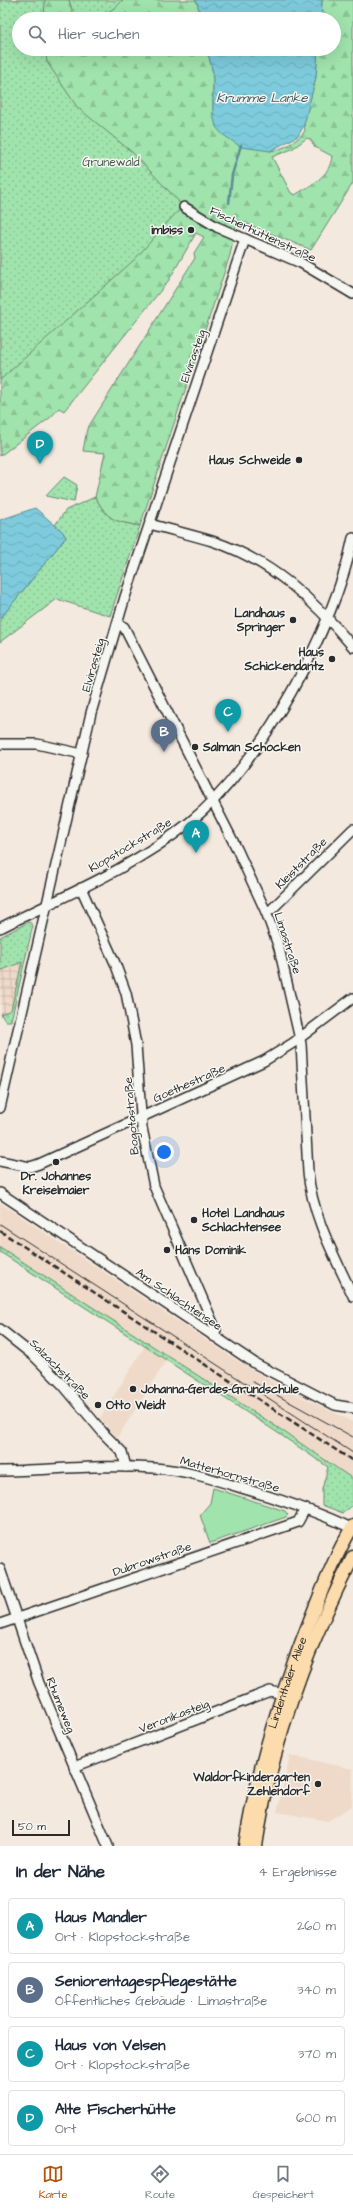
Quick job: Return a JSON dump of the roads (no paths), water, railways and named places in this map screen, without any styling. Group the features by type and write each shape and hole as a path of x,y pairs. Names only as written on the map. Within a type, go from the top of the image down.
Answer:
{"main road":[{"name":"Lindenthaler Allee","path":"245,1846 258,1779 283,1694 315,1608 353,1528"},
{"name":"Lindenthaler Allee","path":"256,1846 273,1761 291,1700 317,1634 353,1557"}],"street":[{"name":"Fischerhüttenstraße","path":"184,207 217,227 301,263 353,294"},
{"name":"Elvirasteig","path":"0,1108 82,754 117,625 245,239"},
{"path":"150,524 213,542 249,557 276,572 328,616 353,647"},
{"name":"Klopstockstraße","path":"0,928 129,863 166,840 190,822 212,801 247,760 278,713 306,663 328,616 347,569 353,538"},
{"name":"Limastraße","path":"117,625 124,627 237,849 266,912 286,975 300,1037 304,1075 309,1183 320,1222 353,1296"},
{"path":"0,744 36,744 82,754"},
{"name":"Kleiststraße","path":"266,912 272,909 353,829"},
{"name":"Bogotastraße","path":"82,888 115,963 126,994 136,1045 141,1118 148,1169 216,1330 213,1336"},
{"name":"Goethestraße","path":"0,1161 30,1167 264,1062 353,998"},
{"name":"Am Schlachtensee","path":"0,1194 256,1364 294,1386 335,1405 353,1408"},
{"name":"Salzachstraße","path":"0,1329 34,1356 63,1385 105,1435 122,1452 126,1467"},
{"name":"Matterhornstraße","path":"0,1471 126,1467 154,1468 187,1473 305,1509 353,1528"},
{"name":"Dubrowstraße","path":"0,1624 298,1522 305,1509"},
{"name":"Rhumeweg","path":"0,1569 18,1617 39,1683 108,1846"},
{"name":"Veronikasteig","path":"74,1767 270,1691 283,1694"}],"water":[{"path":"196,0 322,0 321,12 200,12"},
{"name":"Krumme Lanke","path":"209,56 318,56 316,77 304,125 298,136 270,151 241,147 222,134 216,127 213,114 213,73"},
{"path":"35,508 62,531 66,537 0,619 0,520"}],"waterway":[{"path":"229,203 232,175 241,145"}],"tram line":[{"path":"0,1224 353,1453"},
{"path":"253,1382 353,1437"}],"railway":[{"path":"0,1231 353,1461"}],"place":[{"name":"imbiss","path":"191,230"},
{"name":"Haus Schweide","path":"299,460"},
{"name":"Alte Fischerhütte","path":"40,464"},
{"name":"Landhaus Springer","path":"293,620"},
{"name":"Haus Schickendantz","path":"332,659"},
{"name":"Haus von Velsen","path":"228,732"},
{"name":"Salman Schocken","path":"195,747"},
{"name":"Seniorentagespflegestätte","path":"164,752"},
{"name":"Haus Mandler","path":"196,853"},
{"name":"Dr. Johannes Kreiselmaier","path":"56,1162"},
{"name":"Hotel Landhaus Schlachtensee","path":"194,1220"},
{"name":"Hans Dominik","path":"167,1250"},
{"name":"Johanna-Gerdes-Grundschule","path":"133,1389"},
{"name":"Otto Weidt","path":"98,1405"},
{"name":"Waldorfkindergarten Zehlendorf","path":"318,1784"}],"park label":[{"name":"Grunewald","path":"111,162"}]}
